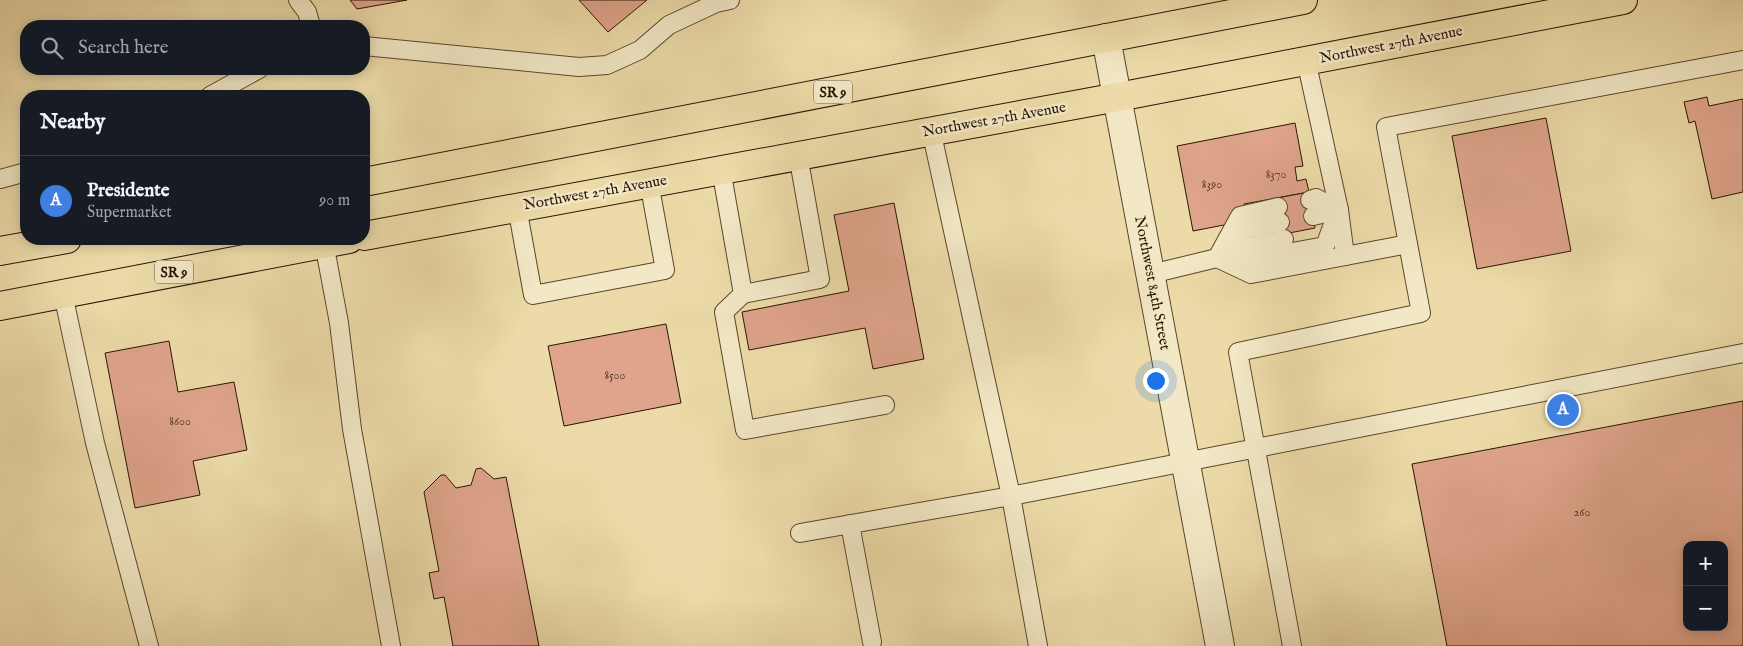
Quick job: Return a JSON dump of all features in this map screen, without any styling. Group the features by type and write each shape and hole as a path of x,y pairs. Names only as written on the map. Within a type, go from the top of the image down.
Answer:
{"main road":[{"name":"SR 9","path":"370,181 1106,38 1274,3 1303,0"},
{"name":"Northwest 27th Avenue","path":"370,235 1118,97 1306,60 1544,8 1614,1"},
{"path":"0,252 36,245"},
{"name":"SR 9","path":"0,306 315,245"}],"street":[{"name":"Northwest 84th Street","path":"1106,38 1220,646"}],"lane":[{"path":"298,0 307,12 309,20"},
{"path":"370,47 579,67 607,64 640,50 669,25 719,1"},
{"path":"1306,60 1339,210 1345,256"},
{"path":"1292,646 1238,352 1421,313 1386,127 1743,60"},
{"path":"221,90 248,75"},
{"path":"931,130 1011,496 1038,646"},
{"path":"798,155 820,279 743,294 724,312 745,430 885,405"},
{"path":"721,169 743,294"},
{"path":"0,179 20,174"},
{"path":"517,207 533,295 665,270 649,182"},
{"path":"1316,198 1339,210 1321,231 1313,216 1316,198"},
{"path":"1217,258 1250,260 1325,246 1339,210"},
{"path":"1151,274 1217,258 1248,247 1281,223 1240,216 1217,258"},
{"path":"1217,258 1251,274 1408,244"},
{"path":"336,245 339,323 352,429 391,646"},
{"path":"63,294 95,443 149,646"},
{"path":"800,533 1011,496 1743,353"},
{"path":"850,524 872,642"}],"building":[{"path":"350,0 407,0 357,9"},
{"path":"579,0 647,0 608,32"},
{"path":"1707,97 1709,106 1743,99 1743,192 1712,199 1695,121 1689,123 1684,102"},
{"path":"1546,118 1571,251 1477,269 1452,136"},
{"path":"1295,123 1303,166 1295,167 1297,181 1306,179 1309,192 1244,204 1245,211 1224,225 1193,231 1177,146"},
{"path":"1309,192 1315,228 1284,234 1277,198"},
{"path":"894,203 924,359 873,369 865,328 749,350 742,312 849,291 834,215"},
{"path":"666,324 681,403 564,426 548,346"},
{"path":"169,341 178,392 234,382 247,450 193,461 200,495 135,508 105,353"},
{"path":"1743,401 1743,646 1447,646 1412,464"},
{"path":"481,468 494,479 506,477 539,646 453,646 444,597 434,599 429,573 439,571 424,492 441,475 445,475 456,488 471,485 476,469"}],"place":[{"name":"Presidente","path":"1563,410"}]}
